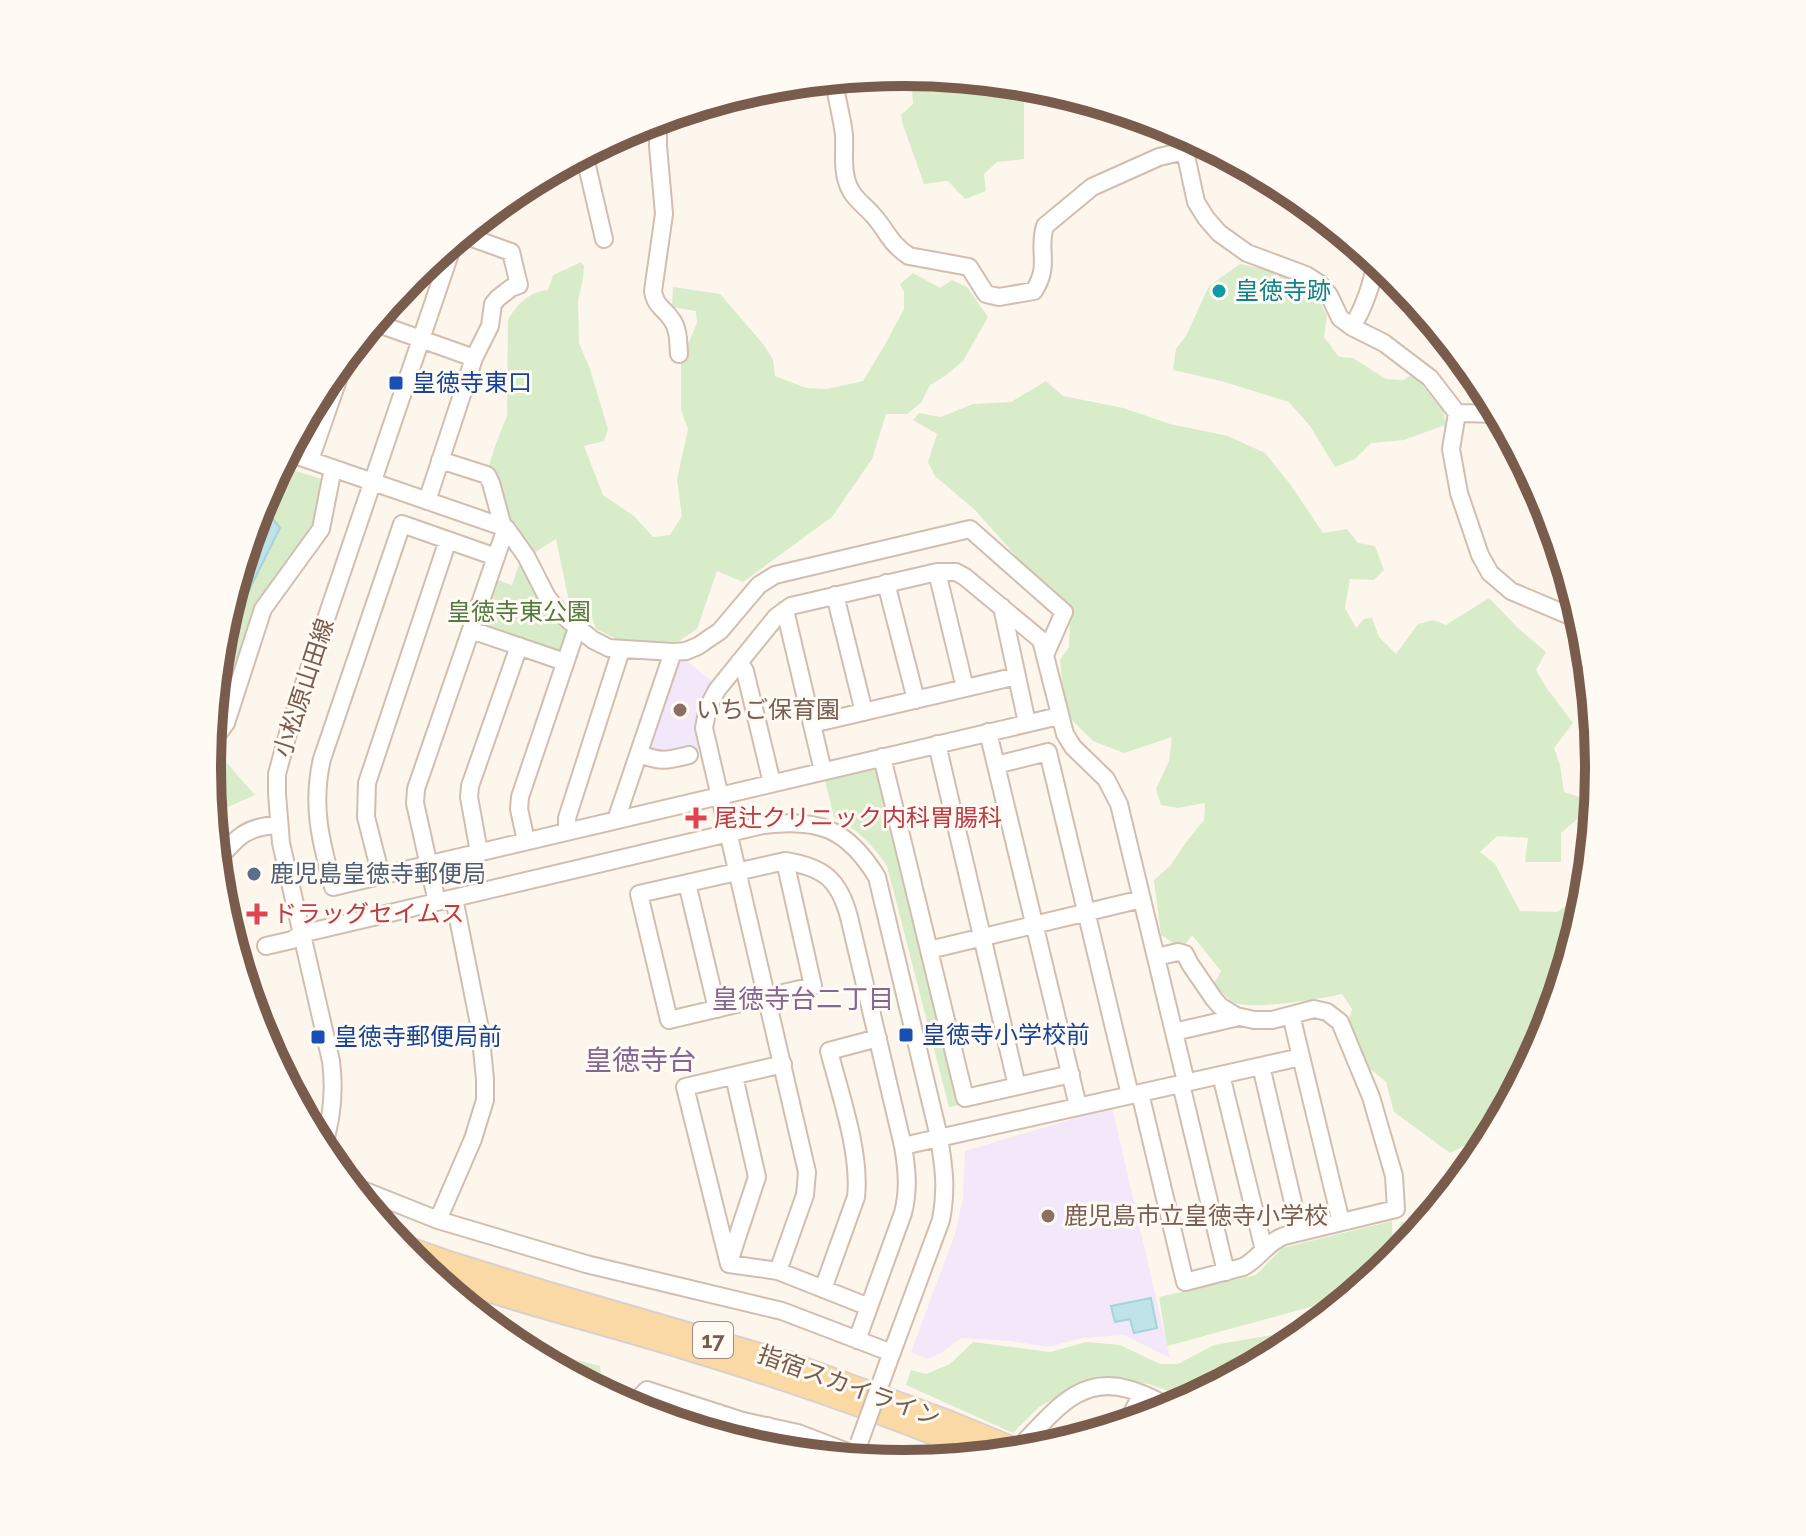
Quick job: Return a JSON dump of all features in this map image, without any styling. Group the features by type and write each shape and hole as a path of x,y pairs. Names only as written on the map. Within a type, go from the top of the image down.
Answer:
{"main road":[{"name":"指宿スカイライン","path":"423,1252 546,1292 787,1362 948,1421 1012,1441"},
{"name":"指宿スカイライン","path":"449,1277 685,1348 856,1404 965,1447"}],"street":[{"path":"835,90 844,132 847,181 863,207 872,213 891,242 901,251 909,256 969,267 986,294 999,297 1034,291 1044,266 1045,226 1092,187 1159,157 1185,151"},
{"path":"658,132 664,214 653,291 654,300 678,331 679,354"},
{"path":"1185,147 1196,202 1219,233 1247,253 1313,279 1329,295 1340,318 1384,343 1430,378 1457,413 1451,449 1459,493 1480,555 1490,573 1511,591 1567,615"},
{"path":"587,164 604,239"},
{"path":"427,501 474,358 490,326 493,304 519,285 511,252 474,239"},
{"name":"小松原山田線","path":"327,1132 334,1082 281,843 277,774 291,722 448,260"},
{"path":"1352,327 1374,275"},
{"path":"384,326 474,358"},
{"path":"310,460 333,393"},
{"path":"1457,413 1486,414"},
{"path":"297,456 504,528"},
{"path":"440,460 487,475 504,528 526,556 547,597 561,614 601,645 621,650 686,651 713,638 759,585 775,575 970,529 1064,612 1045,655"},
{"path":"222,729 263,609 321,529 333,468"},
{"path":"496,557 402,524 322,759 318,779 318,823 333,887 1059,716"},
{"path":"437,902 415,803 416,789 504,528"},
{"path":"381,876 366,817 367,783 448,540"},
{"path":"937,572 965,688"},
{"path":"778,1271 808,1179 718,796 704,728 705,718 711,699 739,662 776,617 791,606 937,572 956,572 1041,640 1065,734 1073,747 1106,779 1119,804 1174,1032 1226,1272"},
{"path":"886,583 916,700"},
{"path":"835,595 864,712"},
{"path":"1002,607 1027,723"},
{"path":"785,610 823,771"},
{"path":"526,841 519,809 520,797 577,628"},
{"path":"471,630 565,662"},
{"path":"479,852 469,797 470,786 519,646"},
{"path":"567,832 567,818 621,650"},
{"path":"616,820 673,652"},
{"path":"739,662 745,671 772,783"},
{"path":"812,724 1017,676"},
{"path":"988,732 1078,1106"},
{"path":"937,744 1017,1086"},
{"path":"996,765 1048,752 1086,912 1185,1282 1249,1264 1277,1238 1396,1209 1394,1176 1371,1097 1340,1022 1327,1012 1314,1009 1264,1021 1239,1017 1214,999 1185,954 1178,952 1156,957"},
{"path":"639,754 657,761 689,755"},
{"path":"882,757 965,1098 1071,1074"},
{"path":"266,946 292,940 301,934 763,825 789,822 813,824 834,832 851,844 877,877 939,1137 945,1177 941,1220 890,1358 862,1449"},
{"path":"226,850 244,832 262,825 279,825"},
{"path":"785,861 813,986 669,1020 639,894 785,861 821,870 841,894 878,1038 907,1172 907,1199 857,1340"},
{"path":"687,883 717,1009"},
{"path":"438,1220 473,1139 485,1100 480,1029 454,898"},
{"path":"929,950 1142,899"},
{"path":"1291,1015 1341,1222"},
{"path":"1174,1032 1239,1017"},
{"path":"823,1289 856,1197 858,1182 856,1159 829,1051 878,1038"},
{"path":"903,1146 1301,1057"},
{"path":"729,1264 685,1087 783,1064"},
{"path":"1261,1066 1300,1232"},
{"path":"1221,1075 1264,1250"},
{"path":"729,1264 757,1177 734,1076"},
{"path":"370,1193 438,1220 586,1264 782,1311 857,1340 890,1358"},
{"path":"729,1264 778,1271 869,1307"},
{"path":"1032,1438 1057,1407 1074,1394 1091,1388 1113,1386 1130,1389 1157,1401"},
{"path":"640,1397 647,1390 719,1413 798,1433 811,1444"},
{"path":"1134,1410 1142,1394"},
{"path":"676,1411 684,1402"},
{"path":"714,1423 719,1413"},
{"path":"765,1436 768,1426"}],"shaded area":[{"name":"いちご保育園","path":"686,660 714,683 701,706 697,722 699,749 657,755 646,747 677,663"},
{"name":"鹿児島市立皇徳寺小学校","path":"1112,1107 1170,1358 1124,1335 1083,1338 1047,1347 961,1338 942,1353 927,1359 911,1352 955,1234 963,1198 965,1151"}],"green space":[{"path":"917,86 948,87 1024,97 1024,159 997,162 984,174 986,191 965,199 948,181 924,184 901,115 913,104 912,90"},
{"path":"581,262 584,266 578,300 579,343 608,429 604,441 584,446 603,495 634,516 653,537 670,535 682,516 677,480 688,429 681,410 681,361 697,323 696,311 672,307 673,287 720,294 764,345 773,360 775,376 806,388 827,389 863,381 904,309 904,292 900,284 913,273 940,288 952,280 967,287 988,317 963,361 930,385 921,403 907,414 886,414 872,459 832,517 743,582 717,571 697,629 679,641 621,641 596,629 591,615 571,611 556,539 534,553 525,548 511,530 489,466 507,416 508,320 524,300 548,290 553,275"},
{"path":"1240,264 1273,271 1292,303 1315,292 1327,316 1324,337 1339,357 1353,358 1386,379 1403,380 1413,374 1444,411 1445,425 1404,440 1371,443 1355,459 1335,467 1310,426 1289,402 1173,370 1176,349 1187,334 1209,286"},
{"path":"1275,270 1293,275 1309,292 1293,301"},
{"path":"1046,381 1063,396 1123,408 1170,424 1228,436 1265,453 1323,533 1347,529 1358,543 1375,546 1384,570 1374,580 1350,579 1345,608 1356,628 1364,619 1372,618 1379,637 1396,654 1418,624 1433,620 1446,625 1489,598 1546,652 1536,670 1573,723 1554,748 1564,792 1584,799 1584,812 1561,833 1561,862 1525,862 1528,838 1497,836 1480,852 1495,864 1520,911 1557,912 1572,902 1562,945 1533,1029 1515,1070 1474,1141 1450,1153 1394,1112 1386,1082 1359,1055 1347,1028 1352,1009 1342,994 1269,1005 1233,1002 1214,984 1221,971 1192,935 1182,949 1161,935 1154,880 1170,866 1204,820 1205,803 1178,808 1161,805 1156,789 1169,761 1172,737 1124,753 1093,741 1065,713 1060,660 1069,647 1070,617 975,510 935,476 928,462 937,434 913,420 919,413 941,417 973,404 1011,402"},
{"path":"290,469 325,480 319,528 286,575 222,722 238,617 280,528 269,517"},
{"name":"皇徳寺東公園","path":"521,558 569,627 561,655 479,628 495,579 512,585"},
{"path":"226,762 255,795 222,810 221,768 221,763"},
{"path":"879,765 959,1105 949,1107 887,866 864,838 834,817 824,777"},
{"path":"1392,1221 1393,1242 1325,1303 1167,1346 1159,1297 1256,1275 1282,1248"},
{"path":"1401,1222 1412,1222 1399,1236"},
{"path":"1285,1333 1244,1359 1175,1393 1149,1384 1103,1380 1075,1387 1039,1407 1013,1433 906,1385 911,1370 926,1374 950,1364 973,1342 1050,1352 1086,1342 1120,1345 1160,1364 1178,1364 1214,1345"},
{"path":"555,1355 600,1366 602,1380"}],"water":[{"path":"269,517 280,528 238,617"},
{"path":"1151,1298 1157,1328 1134,1333 1130,1319 1115,1322 1111,1306"}],"place":[{"name":"皇徳寺跡","path":"1219,291"},
{"name":"皇徳寺東口","path":"396,383"},
{"name":"いちご保育園","path":"680,710"},
{"name":"尾辻クリニック内科胃腸科","path":"696,818"},
{"name":"鹿児島皇徳寺郵便局","path":"254,874"},
{"name":"ドラッグセイムス","path":"257,914"},
{"name":"皇徳寺小学校前","path":"906,1035"},
{"name":"皇徳寺郵便局前","path":"318,1037"},
{"name":"鹿児島市立皇徳寺小学校","path":"1048,1216"}],"district":[{"name":"皇徳寺台二丁目","path":"803,999"},
{"name":"皇徳寺台","path":"640,1060"}]}
